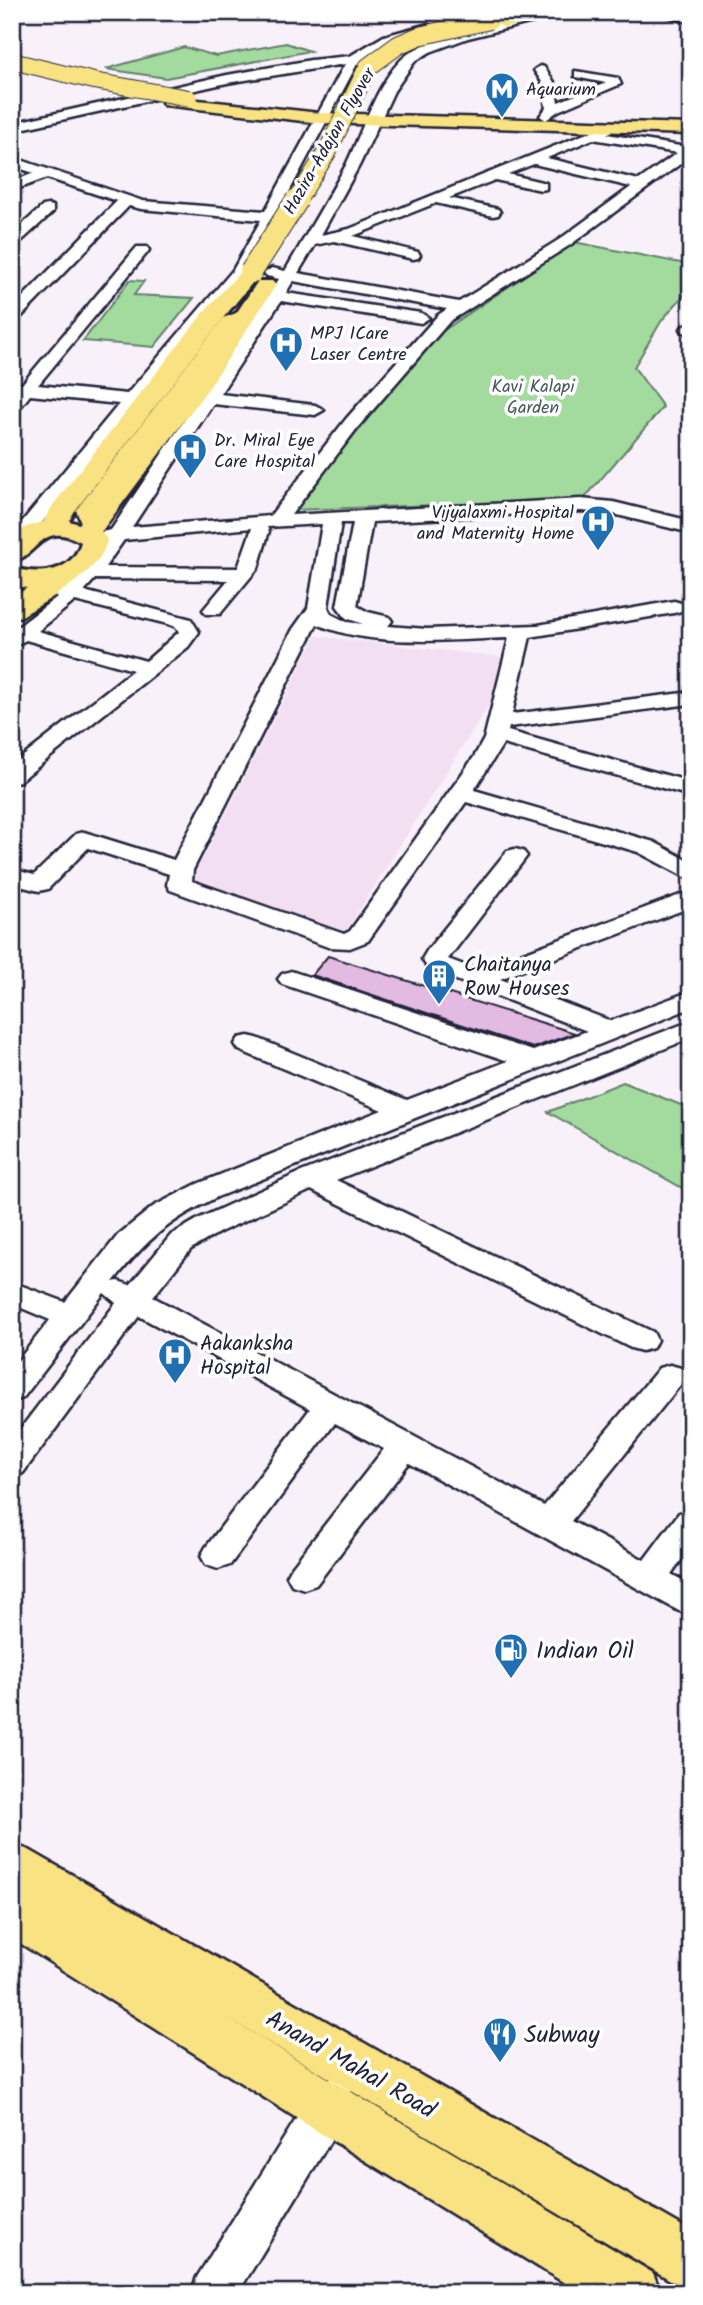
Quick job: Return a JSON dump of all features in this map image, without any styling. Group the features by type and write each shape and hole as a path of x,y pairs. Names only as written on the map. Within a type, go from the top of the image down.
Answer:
{"highway":[{"name":"Hazira-Adajan Flyover","path":"15,628 59,587 99,544 249,312 345,151 385,67 399,54 418,44 522,12"},
{"name":"Hazira-Adajan Flyover","path":"496,18 549,12"},
{"name":"Hazira-Adajan Flyover","path":"53,526 62,510 216,312 272,273"},
{"path":"12,554 29,536 53,526 99,544"},
{"path":"12,576 59,587"}],"main road":[{"path":"12,61 94,81 280,111 301,120 322,114"},
{"path":"12,69 109,92 170,102 377,117 691,129"},
{"path":"377,117 420,118 549,112 691,119"},
{"name":"Anand Mahal Road","path":"12,1865 340,2087 634,2293"},
{"name":"Anand Mahal Road","path":"17,1924 691,2262"}],"street":[{"path":"272,273 308,242 326,214 406,62 420,52 452,40 568,12"},
{"path":"660,12 691,20"},
{"path":"12,547 131,400 240,272 353,60 388,39 496,18"},
{"path":"12,127 127,102 175,88 320,62 406,62"},
{"path":"540,70 548,82 549,112 615,84 614,81 579,74"},
{"path":"308,242 336,237 612,127"},
{"path":"592,135 689,150"},
{"path":"592,174 643,144"},
{"path":"213,610 248,565 268,526 352,423 441,321 565,242 689,150"},
{"path":"532,159 641,186"},
{"path":"12,161 153,207 269,216"},
{"path":"668,166 691,170"},
{"path":"12,187 46,173"},
{"path":"493,175 541,186"},
{"path":"474,183 518,192"},
{"path":"435,199 496,205 459,189"},
{"path":"12,317 125,200"},
{"path":"12,242 48,209"},
{"path":"336,237 413,255"},
{"path":"12,406 20,388 142,250"},
{"path":"99,544 209,398 276,296 272,273"},
{"path":"272,273 461,307"},
{"path":"276,296 441,321"},
{"path":"20,388 131,400"},
{"path":"209,398 315,410"},
{"path":"99,544 268,526 613,508 691,527"},
{"path":"363,520 347,606 350,612 359,617 464,632"},
{"path":"332,522 318,609 301,632 181,870 179,885 182,887 337,943 359,936 485,758 498,728 521,631"},
{"path":"99,544 248,565"},
{"path":"12,776 149,668 189,632 184,623 59,587"},
{"path":"318,609 322,618 343,628 427,635 573,626 685,608"},
{"path":"15,628 149,668"},
{"path":"498,728 691,698"},
{"path":"498,728 691,789"},
{"path":"12,747 38,754"},
{"path":"461,793 646,847 691,873"},
{"path":"12,876 39,884 84,839 181,870"},
{"path":"515,856 435,959 445,969 612,1031"},
{"path":"475,980 691,898"},
{"path":"292,979 535,1061"},
{"path":"12,1390 146,1223 183,1202 404,1109 691,999"},
{"path":"12,1464 181,1242 210,1225 311,1179 691,1029"},
{"path":"248,1044 404,1109"},
{"path":"311,1179 642,1340"},
{"path":"97,1282 135,1299 691,1601"},
{"path":"12,1292 70,1316"},
{"path":"549,1524 670,1376"},
{"path":"218,1556 331,1405"},
{"path":"304,1576 405,1445"},
{"path":"649,1578 691,1522"},
{"path":"213,2293 340,2087"}],"shaded area":[{"path":"316,636 518,659 337,945 189,886"}],"green space":[{"path":"286,43 310,51 166,78 106,69 184,47 216,56"},
{"name":"Kavi Kalapi Garden","path":"574,242 691,265 691,287 662,320 634,367 663,407 583,500 292,510 437,335"},
{"path":"130,280 144,281 134,295 194,298 154,347 83,341"},
{"path":"623,1082 691,1109 691,1193 548,1112"}],"building":[{"name":"Chaitanya Row Houses","path":"328,956 575,1033 533,1048 312,975"}],"place":[{"name":"Aquarium","path":"502,119"},
{"name":"MPJ ICare Laser Centre","path":"286,373"},
{"name":"Dr. Miral Eye Care Hospital","path":"190,480"},
{"name":"Vijyalaxmi Hospital and Maternity Home","path":"598,552"},
{"name":"Chaitanya Row Houses","path":"439,1006"},
{"name":"Aakanksha Hospital","path":"175,1385"},
{"name":"Indian Oil","path":"511,1680"},
{"name":"Subway","path":"500,2064"}]}
